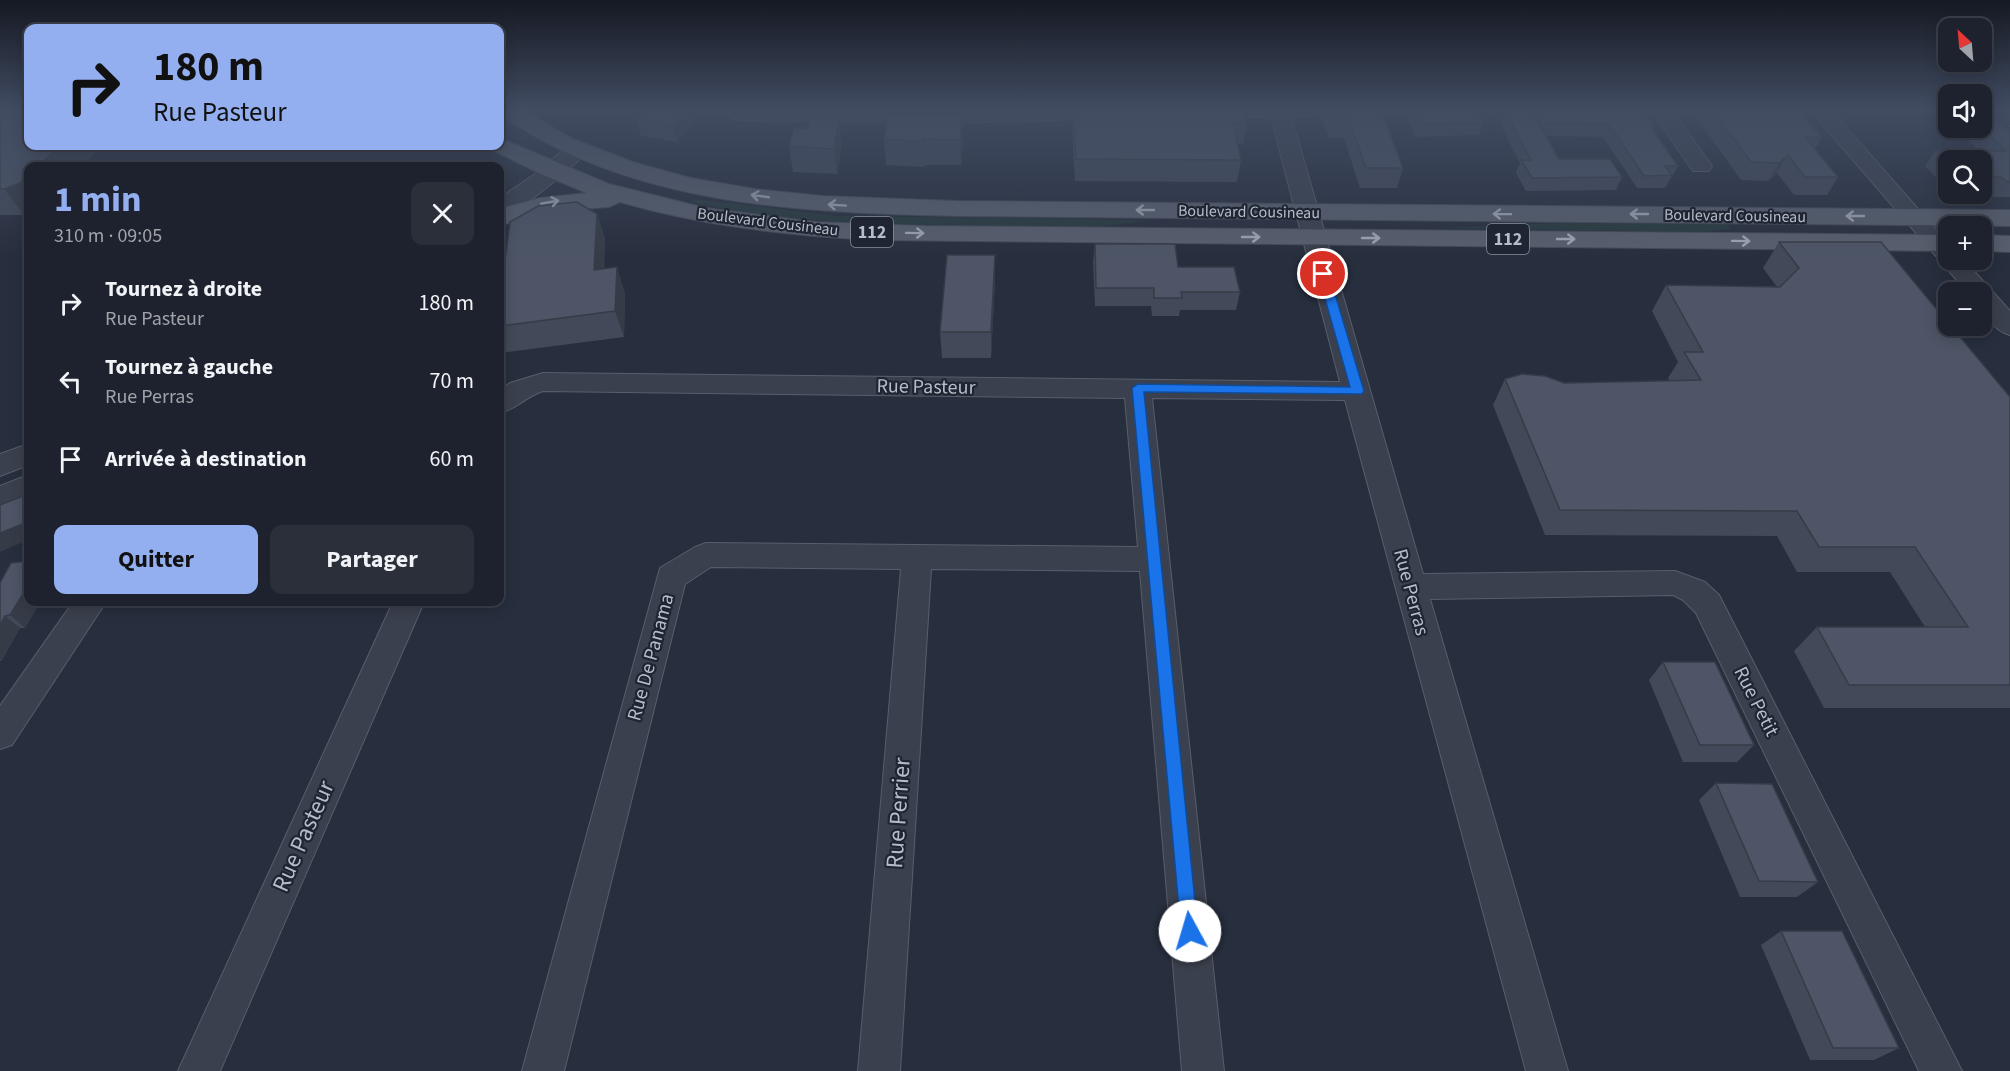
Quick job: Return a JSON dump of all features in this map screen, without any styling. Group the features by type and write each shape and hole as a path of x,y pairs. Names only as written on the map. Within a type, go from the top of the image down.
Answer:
{"main road":[{"name":"Boulevard Cousineau","path":"516,159 644,201 709,215 824,230 1913,217 2010,218"},
{"name":"Boulevard Cousineau","path":"606,159 634,169 700,186 817,203 1938,251"},
{"path":"504,216 531,206 568,199 644,201"},
{"path":"1992,243 2010,244"}],"street":[{"path":"504,205 560,159"},
{"name":"Rue Perras","path":"1293,159 1546,1071"},
{"path":"1696,159 1701,166"},
{"path":"1863,159 1938,243"},
{"path":"504,186 546,168"},
{"path":"1962,270 1972,282"},
{"path":"1992,306 2010,327"},
{"name":"Rue Pasteur","path":"504,401 519,389 543,382 1358,391"},
{"path":"1138,388 1203,1071"},
{"path":"0,466 24,456"},
{"path":"0,498 24,488"},
{"name":"Rue De Panama","path":"543,1071 671,577 706,555 917,555 1153,559"},
{"name":"Rue Perrier","path":"879,1071 917,555"},
{"name":"Rue Petit","path":"1411,587 1675,583 1694,591 1708,604 1941,1071"},
{"path":"0,734 87,606"},
{"name":"Rue Pasteur","path":"199,1071 406,606"}],"shaded area":[{"path":"694,199 837,216 1145,220 1076,227 884,224 767,215 691,202"},
{"path":"1554,223 1727,224 1731,229 1703,232 1442,228"}],"building":[{"path":"0,159 46,159 42,162 24,162 24,179 20,183 0,189"},
{"path":"1076,159 1241,159 1241,160"},
{"path":"1363,159 1400,159 1403,168 1366,168"},
{"path":"1610,159 1622,177 1532,178 1521,160"},
{"path":"1633,159 1673,159 1678,166 1665,166 1672,175 1644,176"},
{"path":"1749,159 1784,159 1779,163 1751,162"},
{"path":"1791,159 1823,159 1838,177 1805,177"},
{"path":"1992,159 2010,159 2010,182 2001,177 1992,177"},
{"path":"577,202 597,214 594,270 617,267 615,311 504,325 504,268 510,222 538,206"},
{"path":"1779,242 1881,242 1938,311 1938,336 1959,336 2010,397 2010,685 1849,685 1817,627 1968,627 1915,547 1819,547 1797,511 1560,510 1505,379 1522,374 1545,376 1564,383 1701,380 1684,352 1703,352 1666,285 1780,287 1799,268"},
{"path":"1095,244 1175,244 1178,267 1234,267 1240,292 1181,292 1182,298 1154,298 1154,288 1096,288"},
{"path":"947,255 995,255 991,332 940,332"},
{"path":"24,496 24,524 0,533 0,505"},
{"path":"24,561 24,592 10,615 5,616 0,625 0,583 11,563"},
{"path":"1663,662 1715,662 1754,745 1700,745"},
{"path":"1716,783 1772,784 1818,882 1759,881"},
{"path":"1781,931 1842,931 1899,1048 1833,1048"}],"route":[{"path":"1190,931 1138,388 1358,391 1323,274"}]}
